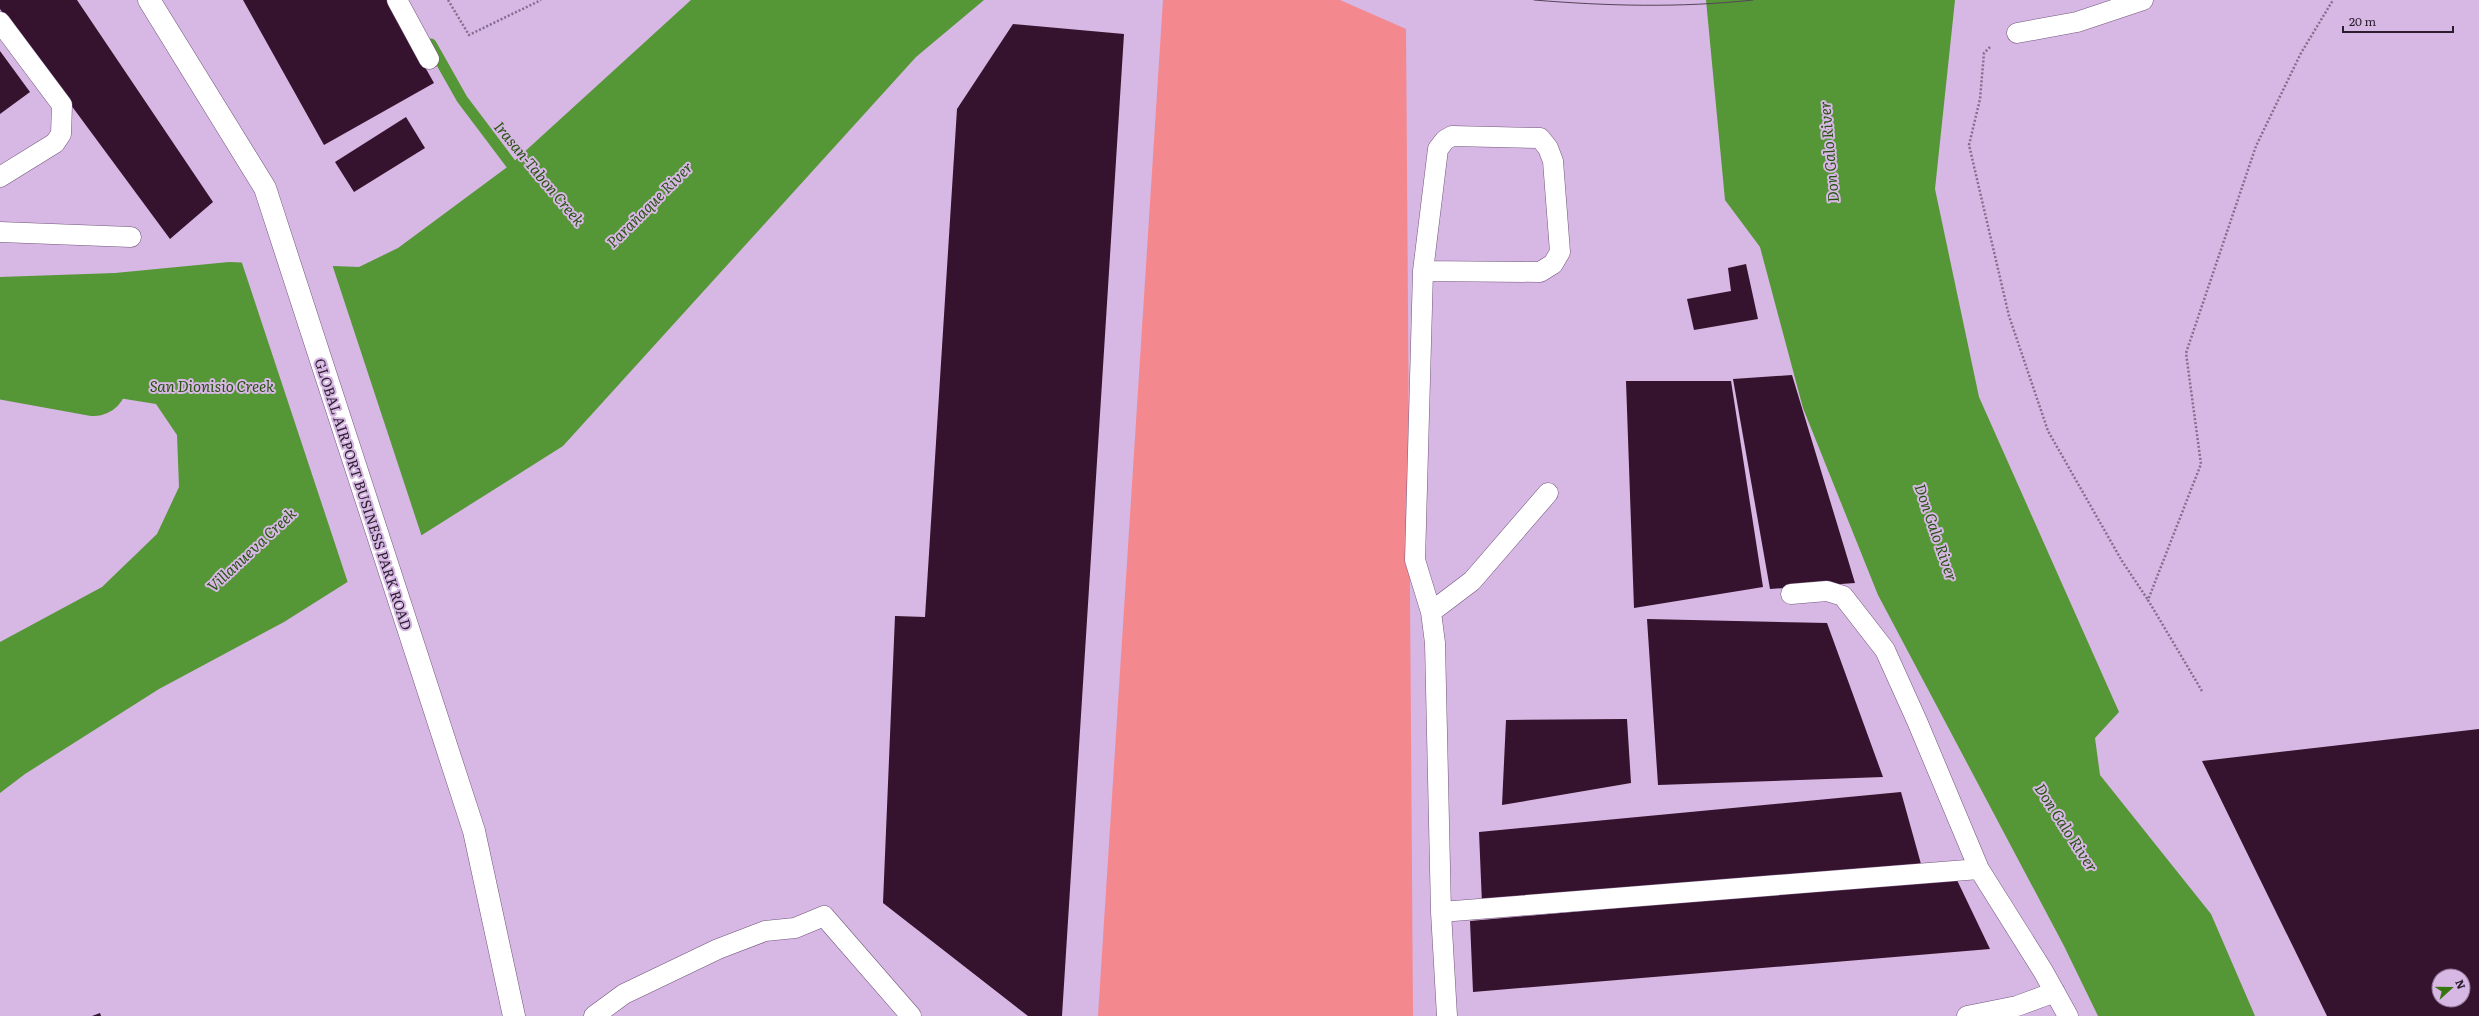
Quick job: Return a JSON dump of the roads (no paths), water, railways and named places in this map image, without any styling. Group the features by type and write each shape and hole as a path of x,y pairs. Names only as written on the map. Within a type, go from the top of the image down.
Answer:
{"street":[{"name":"GLOBAL AIRPORT BUSINESS PARK ROAD","path":"149,0 265,188 474,831 514,1016"}],"lane":[{"path":"397,0 429,59"},
{"path":"2017,33 2077,22 2144,0"},
{"path":"0,22 62,105 61,134 55,143 0,177"},
{"path":"1423,271 1540,272 1553,264 1560,252 1553,161 1548,148 1540,138 1452,136 1445,140 1438,148 1423,271 1415,560 1431,612 1435,643 1441,912 1447,1016"},
{"path":"0,232 131,237"},
{"path":"1431,612 1472,581 1548,493"},
{"path":"1791,594 1827,591 1843,596 1885,650 1917,721 1979,869 2055,992 2068,1016"},
{"path":"1441,912 1979,869"},
{"path":"594,1016 624,994 718,949 765,931 795,928 824,916 911,1016"},
{"path":"1967,1016 2017,1006 2055,992"}],"water":[{"path":"691,0 984,0 916,57 563,446 284,622 159,689 25,774 0,793 0,642 102,587 157,534 179,487 177,435 156,404 50,387 0,366 0,277 115,273 229,262 359,267 398,248 510,165"},
{"name":"Don Galo River","path":"1706,0 1955,0 1935,189 1979,397 2119,712 2095,738 2100,775 2211,914 2255,1016 2098,1016 2064,946 1878,595 1803,408 1760,247 1725,200"}],"waterway":[{"name":"Irasan-Tabon Creek","path":"431,44 462,99 520,176"},
{"name":"San Dionisio Creek","path":"0,366 94,383"}],"tram line":[{"path":"1534,0 1589,4 1644,5 1726,3 1753,0"}],"water label":[{"name":"Parañaque River","path":"649,204"},
{"name":"Villanueva Creek","path":"251,549"}]}
